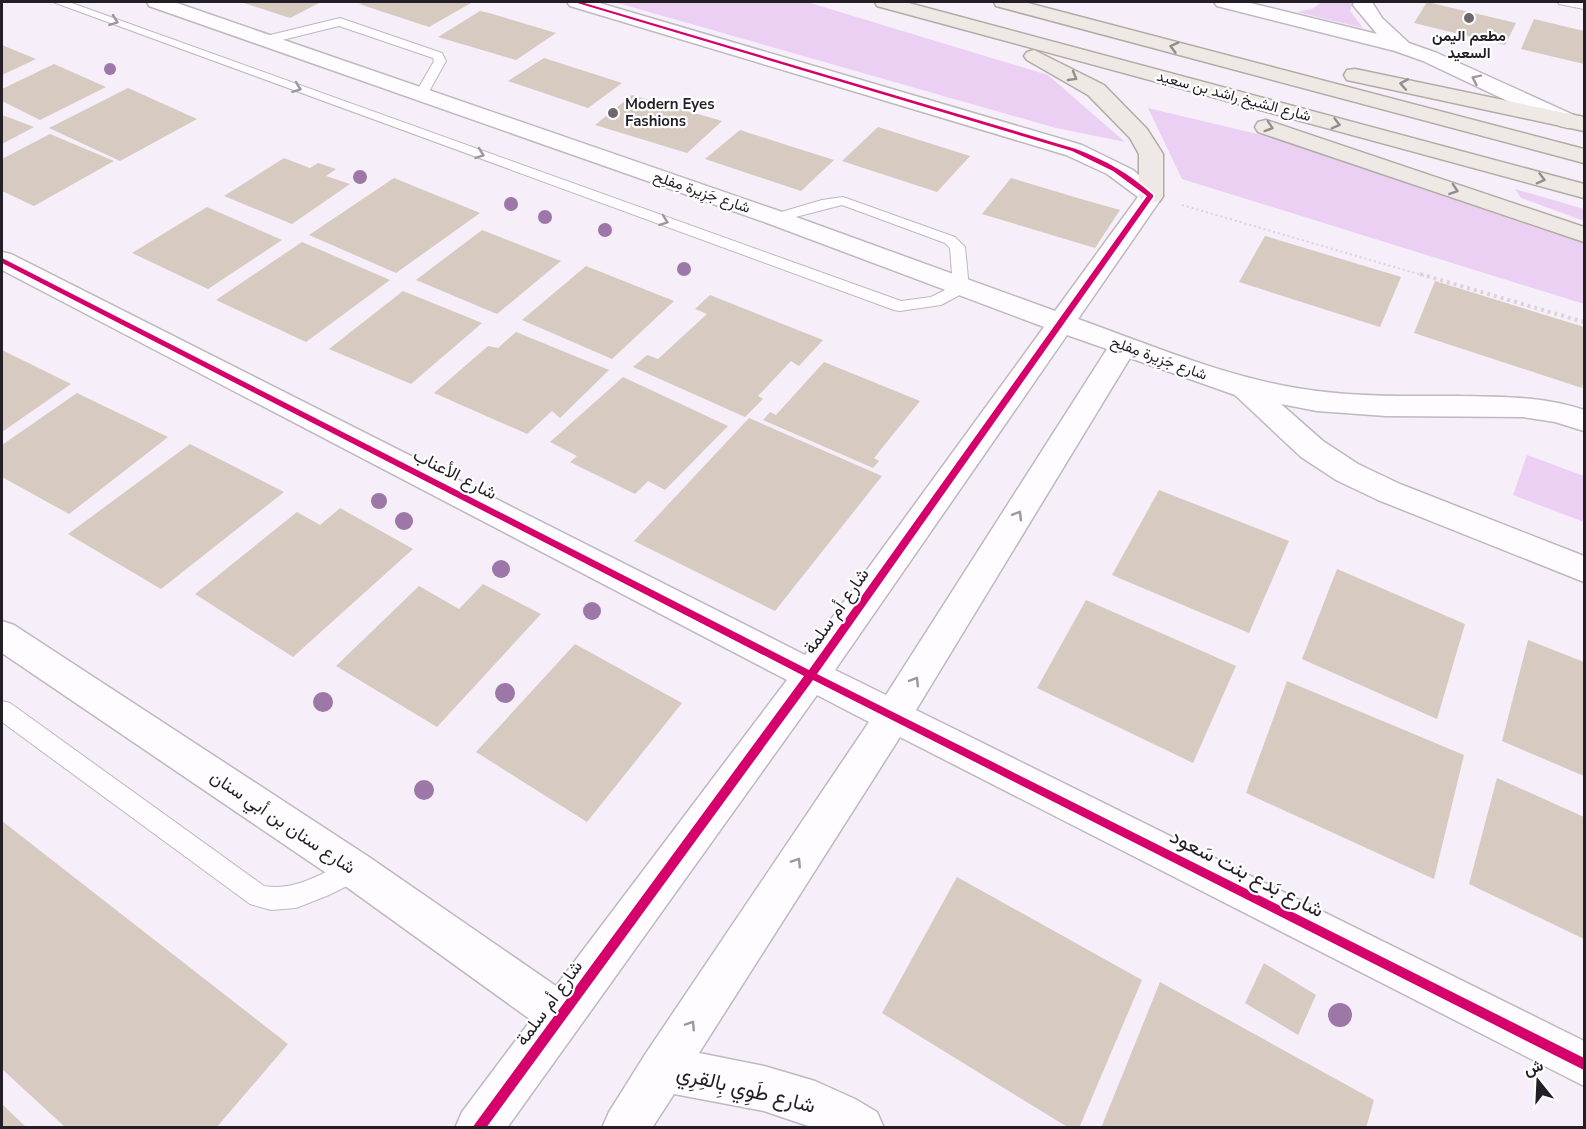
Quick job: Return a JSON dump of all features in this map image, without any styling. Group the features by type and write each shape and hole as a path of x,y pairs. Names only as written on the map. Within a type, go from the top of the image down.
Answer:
{"main road":[{"name":"شارع الشيخ راشد بن سعيد","path":"884,2 1584,191"},
{"name":"شارع الشيخ راشد بن سعيد","path":"1003,2 1584,156"},
{"path":"964,24 1054,65 1096,90 1118,110 1139,134 1151,154 1151,196"},
{"path":"1097,60 1209,108 1335,149 1584,236"},
{"path":"1231,62 1347,74 1576,122"}],"street":[{"name":"شارع جَزِيرة مِفلِح","path":"156,2 776,218 961,288 1245,388 1317,401 1386,406 1523,407 1558,412 1584,421"},
{"path":"577,2 1074,150 1114,168 1134,180 1151,196"},
{"path":"1224,2 1402,47 1430,57 1576,122"},
{"path":"1265,12 1296,2"},
{"path":"1363,2 1362,5 1375,22 1402,47"},
{"name":"شارع أم سلمة","path":"478,1128 811,675 1151,196"},
{"name":"شارع الأعناب","path":"2,260 811,675 894,715"},
{"path":"625,1128 894,715 1124,345"},
{"name":"شارع جَزِيرة مِفلِح","path":"1245,388 1312,449 1347,472 1400,497 1584,568"},
{"name":"شارع سنان بن أبي سنان","path":"2,635 355,870 561,1015"},
{"name":"شارع بَدع بنت سَعود","path":"894,715 1584,1064"},
{"name":"شارع طَوِي بِالقِرِي","path":"662,1069 772,1091 839,1113 861,1128"}],"lane":[{"path":"59,2 900,306 935,301 961,288 957,248 950,240 843,201 827,203 776,218"},
{"path":"1563,2 1584,6"},
{"path":"266,40 328,23 346,22 438,56 440,61 421,94"},
{"path":"2,710 259,896 272,900 294,898 355,870"}],"path":[{"path":"1151,196 1584,322"}],"shaded area":[{"path":"614,2 807,2 1048,75 1125,142 1056,128"},
{"path":"1322,2 1353,2 1350,11 1363,28 1297,12 1312,9"},
{"path":"1148,108 1287,141 1584,241 1584,304 1182,179"},
{"path":"1515,189 1584,209 1584,221 1521,198"},
{"path":"1527,455 1584,476 1584,522 1513,495"}],"building":[{"path":"241,2 321,2 290,18"},
{"path":"364,2 471,3 429,27 359,4"},
{"path":"1427,2 1516,23 1505,45 1414,23"},
{"path":"480,11 556,33 516,60 438,37"},
{"path":"1534,19 1584,31 1584,64 1521,49"},
{"path":"2,45 36,59 2,75"},
{"path":"544,58 622,83 588,108 508,81"},
{"path":"54,64 106,87 40,120 2,101 2,89"},
{"path":"128,88 197,119 120,161 49,128"},
{"path":"632,95 722,121 687,153 595,125"},
{"path":"2,115 5,116 34,127 2,144"},
{"path":"878,127 970,156 937,192 842,161"},
{"path":"740,130 834,160 801,191 705,159"},
{"path":"50,134 114,161 34,206 2,191 2,159"},
{"path":"284,158 310,168 318,163 336,169 326,176 350,184 292,224 224,196"},
{"path":"394,178 480,213 396,273 309,235"},
{"path":"1011,178 1120,210 1095,248 982,214"},
{"path":"207,207 282,240 208,289 132,253"},
{"path":"482,230 561,261 497,314 416,280"},
{"path":"1265,236 1401,277 1380,327 1239,282"},
{"path":"302,242 390,280 306,342 216,300"},
{"path":"586,266 674,301 612,359 522,320"},
{"path":"1435,281 1584,327 1582,388 1414,333"},
{"path":"403,291 482,323 411,384 329,349"},
{"path":"710,295 823,340 799,366 791,361 758,396 763,399 745,417 633,367 647,355 658,359 707,314 695,309"},
{"path":"516,332 609,370 560,418 552,411 527,434 434,393 488,346 498,348"},
{"path":"2,350 71,384 2,432"},
{"path":"824,362 920,401 874,458 879,461 873,468 763,420 770,412 776,415"},
{"path":"623,377 728,426 665,490 648,481 635,494 570,462 577,456 550,442"},
{"path":"77,393 168,437 69,514 2,477 2,445"},
{"path":"749,418 882,476 775,611 634,541"},
{"path":"190,444 284,492 161,589 68,534"},
{"path":"1159,490 1289,541 1249,633 1112,575"},
{"path":"340,508 413,549 293,657 195,594 297,512 320,525"},
{"path":"1337,569 1465,624 1437,719 1302,659"},
{"path":"483,584 541,614 437,727 336,666 419,586 459,609"},
{"path":"1086,600 1236,666 1193,763 1037,688"},
{"path":"1528,640 1584,662 1584,776 1502,741"},
{"path":"575,644 682,703 587,822 476,752"},
{"path":"1287,681 1464,755 1434,879 1246,793"},
{"path":"1497,778 1584,817 1584,939 1469,884"},
{"path":"2,821 288,1044 216,1128 66,1128 2,1069"},
{"path":"957,877 1142,980 1079,1128 1069,1128 882,1013"},
{"path":"1264,963 1316,995 1298,1035 1245,1003"},
{"path":"1160,982 1374,1100 1366,1128 1101,1128"},
{"path":"2,1104 27,1128 2,1128"}],"cycle path":[{"path":"478,1128 811,675 1151,196 1115,169 1074,150 577,2"},
{"path":"2,260 811,675 1584,1064"}],"place":[{"name":"مطعم اليمن السعيد","path":"1469,18"},
{"name":"Modern Eyes Fashions","path":"613,113"}]}
